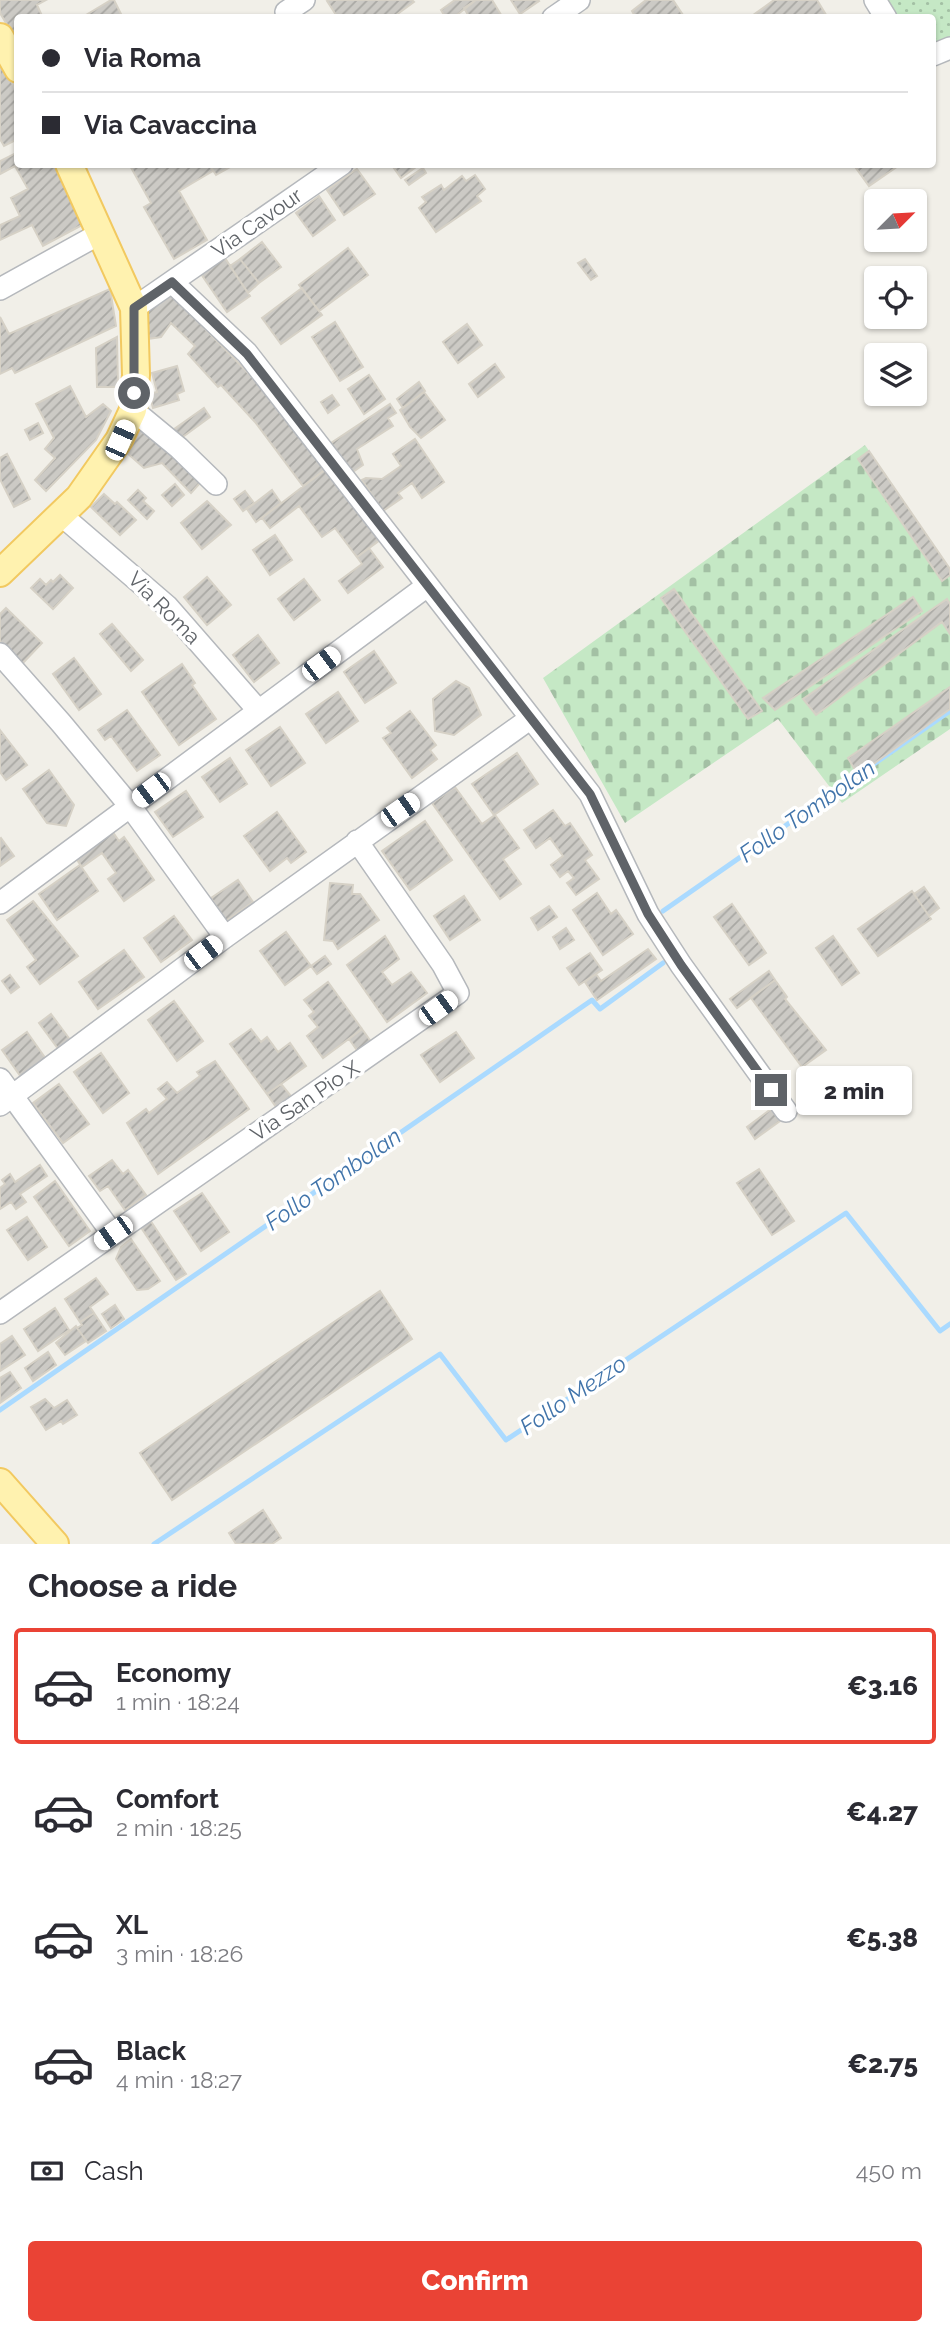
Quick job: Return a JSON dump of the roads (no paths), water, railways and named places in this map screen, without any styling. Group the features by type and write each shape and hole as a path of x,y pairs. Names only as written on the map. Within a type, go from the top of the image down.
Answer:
{"main road":[{"path":"0,37 14,62"},
{"path":"1,572 79,497 120,440 133,410 136,375 134,308 71,168"},
{"path":"0,1482 55,1544"}],"street":[{"path":"559,14 579,0"},
{"name":"Via Cavour","path":"172,282 336,168"},
{"path":"0,289 101,233"},
{"path":"134,308 172,282 247,354 309,430 590,794 648,914 681,965 786,1111"},
{"path":"133,410 216,484"},
{"name":"Via Roma","path":"60,514 167,606 258,710"},
{"path":"0,903 427,586"},
{"path":"0,654 130,806 225,937"},
{"path":"113,1233 4,1093 531,718"},
{"name":"Via San Pio X","path":"0,1313 458,993 443,965 357,841"}],"waterway":[{"name":"Follo Tombolan","path":"663,911 950,711"},
{"name":"Follo Tombolan","path":"0,1410 592,1000 600,1009 663,963"},
{"name":"Follo Mezzo","path":"154,1544 440,1354 506,1440 846,1213 940,1331 950,1324"}]}
